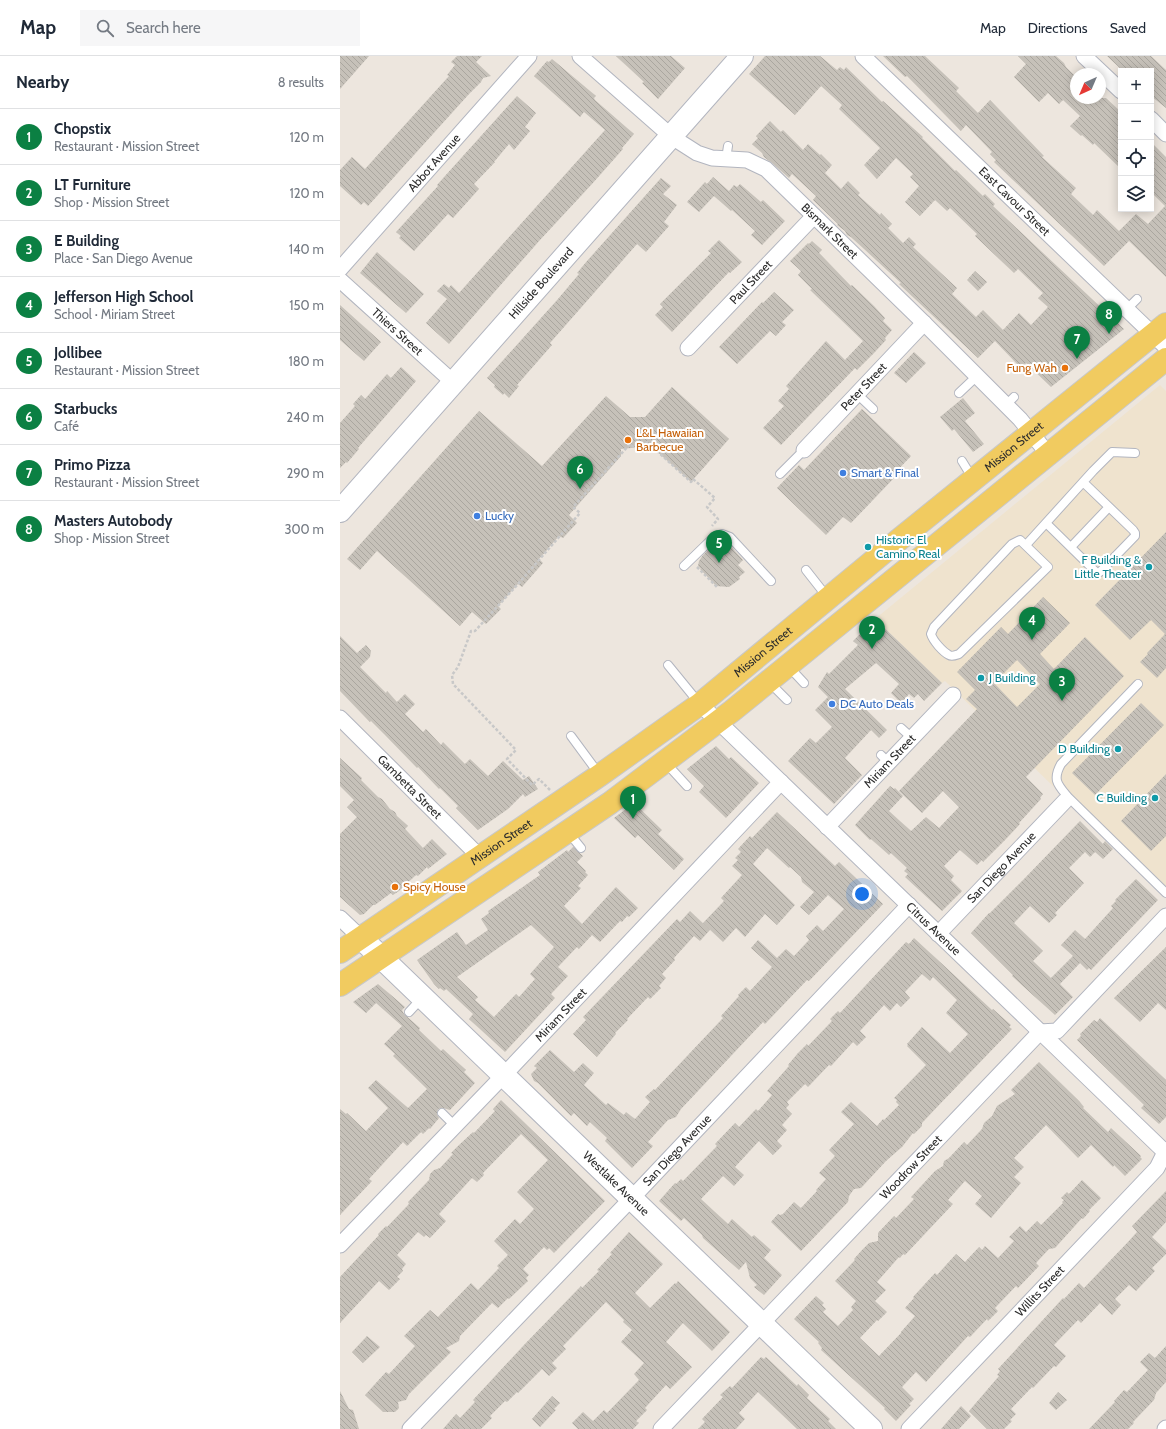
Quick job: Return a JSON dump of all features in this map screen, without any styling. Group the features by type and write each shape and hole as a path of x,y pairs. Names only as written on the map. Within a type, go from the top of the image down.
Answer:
{"main road":[{"name":"Mission Street","path":"340,952 562,802 700,704 1032,433 1162,335"},
{"path":"340,985 380,957 574,840 610,803 769,682 1166,359"}],"street":[{"name":"Abbot Avenue","path":"340,269 529,56"},
{"name":"Bismark Street","path":"580,56 672,137 697,153 712,158 727,152 766,169 977,376 1010,401 1020,419 1048,454"},
{"name":"Hillside Boulevard","path":"340,511 458,382 742,56"},
{"name":"East Cavour Street","path":"864,56 1132,304 1162,335"},
{"path":"1084,56 1118,88"},
{"path":"1154,123 1166,134"},
{"name":"Paul Street","path":"688,348 814,216"},
{"name":"Thiers Street","path":"340,280 458,382"},
{"name":"Peter Street","path":"804,450 924,323"},
{"name":"Miriam Street","path":"827,827 906,733 953,695"},
{"name":"Citrus Avenue","path":"700,704 1166,1152"},
{"name":"Gambetta Street","path":"340,718 480,857"},
{"name":"Miriam Street","path":"340,1246 781,782"},
{"name":"San Diego Avenue","path":"938,934 1066,799"},
{"name":"San Diego Avenue","path":"410,1429 909,906"},
{"path":"1040,1032 1057,1031 1166,916"},
{"path":"340,918 361,938"},
{"name":"Westlake Avenue","path":"361,938 380,957 415,1005 503,1076 871,1429"},
{"name":"Woodrow Street","path":"661,1429 1040,1032"},
{"name":"Willits Street","path":"909,1429 1157,1168 1166,1152"}],"lane":[{"path":"959,393 977,376"},
{"path":"857,394 873,409"},
{"path":"780,474 804,450"},
{"path":"1026,545 1082,482 1112,452 1135,453"},
{"path":"962,461 974,480"},
{"path":"1046,523 1097,572 1100,572 1135,536 1133,530 1082,482"},
{"path":"1071,547 1109,507"},
{"path":"684,566 714,537 720,534 725,534 730,537 772,581"},
{"path":"1020,540 1026,545 1048,567 959,654 953,656 949,655 933,640 931,634 934,627 1012,544 1020,540"},
{"path":"806,570 828,598"},
{"path":"668,665 700,704"},
{"path":"788,666 804,683"},
{"path":"769,682 787,700"},
{"path":"1138,684 1061,764 1057,770 1056,778 1058,785 1066,799 1166,893"},
{"path":"571,736 600,775"},
{"path":"664,762 687,786"},
{"path":"442,1113 455,1126"}],"path":[{"path":"562,802 539,779 532,785 507,759 516,750 453,684 452,675 458,667 471,631 475,631 483,623 574,520 580,512 573,507 630,444 639,451 647,442 691,482 693,479 715,498 707,507 718,519 707,531"},
{"path":"691,560 717,587"}],"shaded area":[{"path":"1160,385 1166,391 1166,896 945,681 942,683 875,619"}],"building":[{"path":"340,56 369,56 340,89"},
{"path":"457,56 482,56 476,62 491,76 483,78 368,206 364,202 361,205 340,186 340,170 352,157 365,169 449,76 447,75 455,65 451,62"},
{"path":"616,56 671,56 685,68 658,99 642,83 644,82"},
{"path":"765,56 820,56 837,70 840,67 844,70 846,67 882,102 883,101 923,137 922,138 955,171 956,170 983,196 985,194 995,204 993,206 1124,329 1051,387 1026,363 1021,368 995,341 978,358 899,284 901,283 837,225 838,224 813,200 816,196 792,174 789,178 764,157 762,153 752,144 758,138 756,136 770,121 781,132 783,130 803,150 808,144 820,155 821,154 832,165 825,173 841,189 848,181 860,193 858,195 880,215 881,213 892,224 888,228 903,243 909,237 916,244 913,247 957,288 952,294 976,317 983,310 1003,330 1019,313 1031,325 1048,307 1038,298 1043,293 1018,269 1014,273 975,236 977,234 950,208 947,211 935,200 920,216 905,202 919,186 910,177 913,174 896,158 877,179 864,165 880,148 839,109 842,105 821,86 795,115 749,74"},
{"path":"883,56 925,56 959,88 956,91 978,113 990,100 1044,156 1042,157 1076,188 1071,194 1093,215 1097,210 1119,231 1136,214 1148,224 1165,206 1154,195 1154,145 1166,157 1166,277 1129,241 1104,266 994,162 996,160 990,154 992,152 966,125 961,131 907,76 905,77"},
{"path":"1018,56 1056,56 1070,71 1070,104 1106,104 1106,98 1118,109 1118,166 1094,143 1093,145 1070,126 1080,116 1063,100 1059,104 1048,93 1039,102 1014,77 1026,64"},
{"path":"1107,56 1151,56 1166,70 1166,108 1154,98 1154,68 1120,68"},
{"path":"552,59 596,96 594,98 595,100 634,134 622,148 623,149 540,240 449,344 426,323 447,299 437,291 444,284 449,288 451,285 459,293 605,130 584,112 580,117 534,76 547,61 549,62"},
{"path":"517,96 536,113 525,127 530,131 514,150 509,144 495,162 474,184 479,189 453,218 448,214 414,251 399,238 401,236 396,232"},
{"path":"713,177 729,191 734,185 737,187 740,184 761,202 763,200 785,221 762,245 751,235 755,231 714,196 699,212 687,202 705,182 707,184"},
{"path":"661,178 671,186 663,194 677,205 664,222 669,226 646,252 637,244 550,343 552,345 517,385 519,386 509,398 504,393 503,395 487,378 558,299 579,274 577,273 587,261"},
{"path":"719,240 742,262 730,273 729,272 672,332 655,315 663,307 660,304 711,253 708,251"},
{"path":"812,241 822,250 819,253 885,318 883,321 892,330 885,338 886,340 874,353 857,370 855,368 781,445 763,428 784,406 778,401 789,389 786,386 826,341 845,360 863,341 810,290 812,289 798,275 801,271 790,261 808,243 809,244"},
{"path":"377,252 424,294 406,313 360,273"},
{"path":"975,271 987,282 978,291 967,280"},
{"path":"774,292 794,310 782,322 786,325 776,336 770,331 737,364 719,347 762,302 763,303"},
{"path":"340,305 381,342 364,361 340,340"},
{"path":"914,352 926,363 906,383 894,373"},
{"path":"401,367 416,381 358,448 359,449 347,463 346,462 340,468 340,423 355,406 353,404 361,395 365,399 387,374 391,378"},
{"name":"Lucky","path":"672,387 729,439 691,482 651,446 621,449 621,456 569,515 577,523 563,538 559,536 539,559 543,563 522,587 518,584 498,606 501,609 486,624 472,612 460,626 377,551 360,570 347,559 479,411 542,466 606,396 630,417 645,417"},
{"path":"963,398 975,413 965,421 984,444 973,452 954,429 952,431 940,417"},
{"name":"Smart & Final","path":"862,409 911,456 892,476 894,478 851,523 843,517 826,535 777,488 799,465 804,470"},
{"name":"F Building & Little Theater","path":"1166,532 1166,668 1157,678 1140,662 1165,634 1151,620 1130,640 1095,605"},
{"path":"723,540 727,542 743,560 738,565 745,572 739,577 740,579 729,587 716,586 698,566 703,555 717,542 721,542"},
{"path":"1043,597 1070,623 1040,654 1054,669 1085,637 1124,676 1026,777 1043,794 1040,798 1041,799 1005,840 983,862 982,860 977,865 960,850 944,866 954,876 951,880 962,891 942,911 905,877 908,874 904,871 907,868 891,853 889,855 871,839 870,840 855,825 890,786 894,789 895,788 903,796 889,811 911,831 926,817 939,828 959,807 943,791 922,813 899,791 977,709 966,699 975,690 957,672 1001,627 1008,634","holes":["1017,660 1040,684 1017,707 994,683"]},
{"path":"875,619 942,683 924,701 918,694 914,698 909,694 901,703 891,693 899,684 876,663 845,689 887,730 879,738 871,730 845,758 862,775 834,804 788,761 810,738 816,743 832,727 815,710 828,697 818,687 827,672 829,674 858,645 853,641"},
{"path":"340,636 357,653 366,645 371,651 370,657 360,667 397,702 405,694 415,704 405,714 423,732 426,729 441,745 443,742 465,764 470,759 488,776 503,761 523,780 529,776 538,789 525,797 523,794 508,809 478,830 456,808 458,806 418,767 417,768 340,691"},
{"name":"D Building","path":"1141,703 1164,725 1095,795 1072,773"},
{"path":"716,746 729,759 731,757 759,783 726,818 699,792 704,786 687,769"},
{"path":"340,758 362,778 361,780 408,826 405,829 423,848 432,839 447,854 428,869 427,867 418,876 416,875 399,891 393,895 391,893 373,905 364,914 360,915 340,897 340,834 357,817 347,807 354,800 340,786"},
{"name":"C Building","path":"1166,774 1166,836 1151,851 1121,821"},
{"path":"634,803 662,830 658,834 684,859 674,870 638,835 635,838 614,818"},
{"path":"777,812 835,866 839,862 883,904 809,981 807,980 765,1024 763,1022 681,1109 676,1117 668,1120 648,1142 653,1146 632,1168 605,1141 607,1138 590,1122 587,1126 574,1113 571,1116 538,1083 534,1081 531,1074 537,1068 534,1066 550,1050 574,1072 583,1063 594,1073 584,1085 606,1105 608,1103 624,1115 626,1112 635,1119 650,1102 645,1097 654,1089 655,1090 723,1018 721,1016 739,996 738,995 746,987 750,991 772,967 751,948 758,940 777,958 786,949 794,956 809,940 806,936 817,925 823,931 844,909 828,895 809,915 800,907 814,892 802,882 801,877 767,848 753,864 795,905 777,925 765,914 745,937 736,928 723,942 703,923 724,901 721,898 742,875 732,866 738,860 735,858 741,852 738,849 750,836 752,838"},
{"path":"1080,821 1103,844 1105,841 1113,849 1103,859 1095,852 1090,857 1085,852 1069,868 1084,883 1055,913 1057,915 1049,923 1030,906 1014,923 1043,951 1033,961 1051,978 1073,956 1061,945 1075,930 1085,939 1113,908 1111,906 1116,901 1115,900 1136,879 1158,900 1091,970 1089,968 1087,970 1080,963 1060,984 1073,997 1055,1015 1012,976 1013,975 971,933"},
{"path":"573,847 583,856 577,862 588,875 578,886 581,888 564,906 582,924 616,887 638,908 629,917 627,916 622,922 620,921 600,942 592,935 579,949 577,947 558,967 568,976 551,994 555,998 505,1052 469,1019 473,1014 446,989 444,991 440,988 439,989 434,984 417,960 457,932 466,945 488,930 481,919 489,913 488,911 540,875 538,872 567,850 568,852","holes":["531,925 554,947 530,974 535,979 519,997 516,994 494,1017 475,1000 478,997 457,977"]},
{"path":"690,911 710,930 700,941 694,936 674,958 675,960 662,974 666,978 659,986 661,988 650,999 648,997 627,1019 628,1020 615,1033 616,1034 597,1057 573,1034 586,1020 583,1017 677,919 680,922"},
{"path":"914,938 992,1010 993,1009 1011,1025 1009,1027 1012,1029 922,1123 922,1126 914,1134 913,1133 902,1147 886,1161 861,1188 854,1189 849,1196 848,1202 801,1251 771,1222 778,1214 783,1214 794,1202 801,1208 826,1179 819,1173 835,1156 829,1150 854,1124 841,1112 851,1102 877,1126 899,1105 896,1102 897,1100 894,1098 926,1065 907,1046 907,1044 922,1027 950,1053 968,1034 946,1013 957,1000 933,977 930,981 922,974 905,992 910,998 901,1007 897,1003 890,1011 884,1005 860,1031 866,1037 857,1046 853,1042 831,1066 829,1065 808,1087 805,1084 787,1102 789,1105 786,1108 792,1114 782,1125 787,1130 777,1141 782,1146 773,1155 759,1141 735,1167 744,1175 734,1186 723,1176 701,1199 728,1224 732,1219 752,1237 754,1235 771,1250 764,1258 782,1275 764,1295 754,1287 757,1285 750,1278 746,1262 739,1270 703,1238 702,1235 684,1218 681,1221 659,1201 675,1183 676,1184 681,1179 683,1181 717,1146 715,1144 735,1123 739,1127 756,1109 758,1111 772,1095 767,1091 789,1066 788,1065 798,1053 807,1044 808,1046 832,1021 830,1019 838,1011 840,1013 906,942 909,944"},
{"path":"1166,947 1166,1010 1158,1003 1140,1022 1114,998"},
{"path":"378,984 405,1007 402,1010 404,1014 420,1028 419,1030 441,1051 443,1049 466,1070 464,1072 475,1083 450,1110 443,1108 438,1109 437,1114 439,1118 430,1129 429,1128 423,1134 421,1132 407,1146 403,1142 369,1179 372,1181 340,1215 340,1109 346,1114 347,1113 366,1131 388,1108 368,1088 376,1080 408,1108 427,1089 393,1056 395,1054 384,1044 402,1026 376,1003 366,1013 353,1002"},
{"path":"1100,1018 1166,1080 1166,1117 1159,1124 1141,1108 1144,1105 1077,1040 1081,1036 1080,1034 1094,1020 1097,1022"},
{"path":"1039,1062 1108,1132 1111,1128 1141,1156 1140,1157 1142,1159 1125,1176 1114,1165 1113,1167 1091,1145 1078,1158 1046,1125 1014,1158 1024,1167 1014,1177 1021,1183 991,1218 975,1204 982,1196 965,1181 948,1200 953,1204 905,1255 903,1254 900,1258 899,1257 877,1282 886,1290 875,1301 887,1312 860,1338 879,1356 915,1316 905,1308 914,1298 913,1297 935,1273 937,1275 956,1254 965,1262 979,1247 982,1250 985,1246 998,1258 1014,1241 1009,1237 1020,1226 1026,1232 1037,1221 1041,1225 1063,1203 1062,1202 1064,1200 1061,1198 1067,1192 1069,1194 1082,1180 1101,1198 1055,1248 1049,1249 1036,1263 1039,1266 1018,1288 1016,1286 995,1308 998,1311 988,1321 987,1319 970,1337 968,1336 926,1382 916,1372 902,1387 914,1399 909,1404 911,1405 896,1421 884,1409 885,1408 821,1350 822,1348 818,1343 819,1342 794,1319 816,1296 824,1303 822,1305 826,1309 823,1312 838,1326 853,1310 851,1307 856,1301 835,1281 869,1243 878,1241 878,1233 894,1216 896,1218 914,1199 911,1197 935,1171 943,1166 944,1161 949,1158 964,1142 967,1145 982,1129 984,1123 992,1116 997,1106 1015,1094 1011,1090"},
{"path":"501,1100 605,1201 554,1253 549,1248 547,1250 544,1247 523,1269 529,1275 526,1278 528,1281 498,1308 492,1303 460,1336 459,1341 446,1348 451,1352 409,1394 406,1400 398,1402 399,1408 395,1412 383,1412 365,1395 386,1372 389,1374 415,1346 404,1336 430,1310 438,1317 471,1283 478,1290 499,1268 497,1266 508,1255 494,1241 515,1219 520,1224 534,1209 517,1192 548,1160 521,1134 483,1173 484,1175 477,1182 472,1178 439,1214 446,1221 430,1238 426,1235 424,1237 418,1232 397,1255 406,1264 402,1269 403,1271 397,1277 400,1279 389,1290 379,1281 340,1323 340,1277 379,1235 378,1234 386,1226 387,1227 409,1204 408,1202 429,1180 430,1174 434,1170 440,1168 453,1154 451,1153 473,1132 474,1133 495,1111 493,1109"},
{"path":"1166,1191 1166,1222 1152,1237 1166,1250 1166,1254 1152,1268 1155,1271 1136,1291 1129,1285 1115,1299 1121,1305 1112,1315 1100,1303 1081,1323 1078,1320 1054,1345 1066,1356 1033,1388 1032,1387 1011,1409 1016,1414 1010,1420 1012,1421 1004,1429 987,1429 969,1411 999,1376 997,1375 1000,1371 998,1369 1063,1298 1064,1299 1079,1283 1084,1288 1127,1243 1137,1232 1132,1226"},
{"path":"629,1232 663,1264 635,1293 650,1308 678,1281 730,1332 712,1351 683,1323 666,1342 692,1367 670,1389 666,1385 645,1408 647,1410 636,1421 639,1423 633,1429 578,1429 572,1423 583,1412 593,1421 604,1410 607,1413 639,1380 634,1374 644,1363 621,1342 632,1330 606,1302 563,1346 566,1349 552,1363 557,1368 549,1376 542,1369 518,1393 517,1392 507,1402 505,1401 490,1416 492,1418 481,1429 443,1429 456,1414 460,1418 475,1402 473,1400 524,1345 581,1286 582,1288 599,1271 597,1270 612,1254 610,1253"},
{"path":"367,1336 380,1347 363,1363 352,1352"},
{"path":"1166,1346 1166,1382 1156,1393 1154,1400 1133,1422 1134,1423 1128,1429 1089,1429 1115,1402 1114,1401 1124,1390 1127,1392 1148,1370 1140,1362 1149,1353 1155,1358"},
{"path":"761,1357 764,1359 766,1357 797,1386 798,1384 809,1395 807,1398 830,1419 828,1421 836,1429 797,1429 758,1392 739,1413 745,1419 736,1429 698,1429 705,1422 702,1419 723,1397 720,1395 730,1386 732,1388"},
{"path":"340,1391 349,1409 353,1410 359,1429 340,1429"},
{"path":"1058,1392 1067,1400 1056,1410 1049,1403"},
{"path":"552,1396 560,1403 554,1409 556,1410 540,1427 532,1419"},
{"path":"961,1406 971,1416 959,1429 941,1429"}],"place":[{"name":"Masters Autobody","path":"1109,334"},
{"name":"Primo Pizza","path":"1077,359"},
{"name":"Fung Wah","path":"1065,368"},
{"name":"L&L Hawaiian Barbecue","path":"628,440"},
{"name":"Smart & Final","path":"843,473"},
{"name":"Starbucks","path":"580,489"},
{"name":"Lucky","path":"477,516"},
{"name":"Historic El Camino Real","path":"868,547"},
{"name":"Jollibee","path":"719,563"},
{"name":"F Building & Little Theater","path":"1149,567"},
{"name":"Jefferson High School","path":"1032,640"},
{"name":"LT Furniture","path":"872,649"},
{"name":"J Building","path":"981,678"},
{"name":"E Building","path":"1062,701"},
{"name":"DC Auto Deals","path":"832,704"},
{"name":"D Building","path":"1118,749"},
{"name":"C Building","path":"1155,798"},
{"name":"Chopstix","path":"633,819"},
{"name":"Spicy House","path":"395,887"}]}
